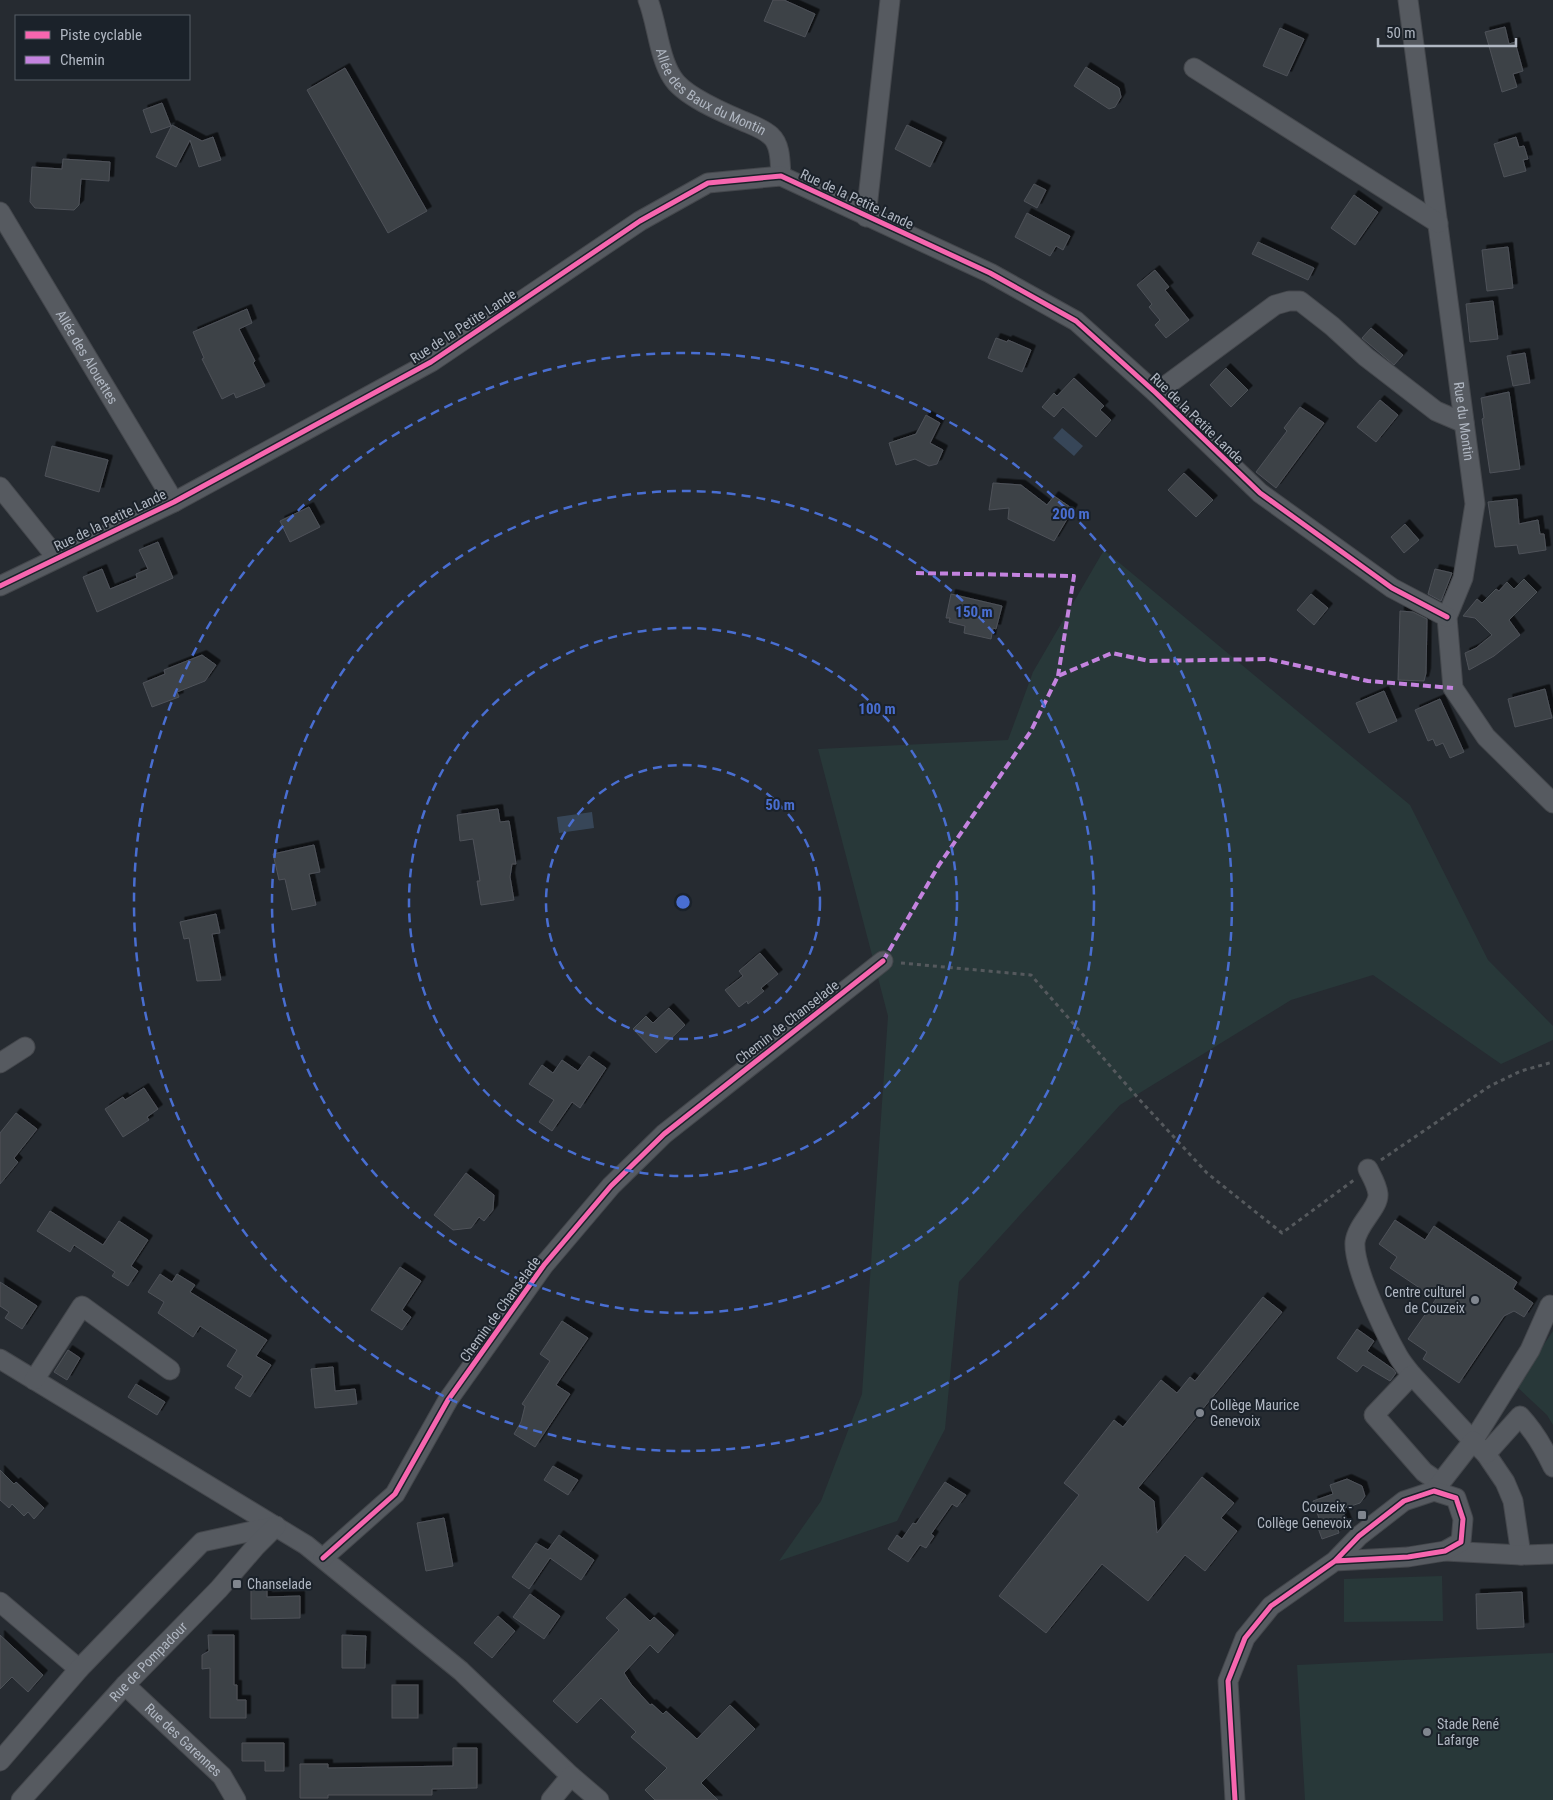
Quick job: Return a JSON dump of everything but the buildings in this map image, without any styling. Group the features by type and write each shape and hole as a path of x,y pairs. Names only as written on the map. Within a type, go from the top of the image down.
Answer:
{"street":[{"name":"Allée des Baux du Montin","path":"648,0 655,18 664,60 672,79 692,96 772,136 779,150 781,176"},
{"path":"866,217 890,0"},
{"name":"Rue du Montin","path":"1408,0 1475,504 1463,578 1447,617 1453,688 1486,737 1553,802"},
{"path":"1194,68 1438,223"},
{"name":"Rue de la Petite Lande","path":"0,586 174,502 431,362 640,221 708,183 781,176 990,273 1076,321 1156,393 1260,493 1392,588 1447,617"},
{"name":"Allée des Alouettes","path":"0,212 174,502"},
{"path":"1156,393 1275,305 1289,301 1300,301 1332,326 1366,357 1436,411 1464,423"},
{"name":"Rue de la Petite Lande","path":"0,487 57,558"},
{"name":"Chemin de Chanselade","path":"323,1558 395,1494 448,1400 544,1265 611,1186 664,1134 883,961"},
{"path":"0,1063 25,1047"},
{"path":"1368,1169 1376,1186 1378,1196 1376,1203 1359,1228 1356,1242 1361,1275 1399,1357 1412,1375 1486,1454 1505,1482 1513,1501 1521,1555"},
{"path":"1235,1800 1228,1680 1245,1638 1271,1606 1335,1561 1359,1536 1404,1500 1437,1487 1473,1441 1530,1350 1550,1305"},
{"path":"34,1380 82,1306 170,1370"},
{"path":"0,1359 306,1545 461,1671 571,1776 600,1800"},
{"path":"1412,1375 1374,1415 1437,1487 1456,1498 1463,1519 1461,1542 1445,1551"},
{"path":"1486,1454 1520,1416 1545,1450 1553,1467"},
{"path":"0,1761 79,1669 202,1542 276,1526"},
{"name":"Rue de Pompadour","path":"21,1800 126,1685 219,1590 256,1546 276,1526"},
{"path":"1335,1561 1408,1557 1445,1551 1521,1555 1553,1554"},
{"path":"0,1602 79,1669"},
{"name":"Rue des Garennes","path":"126,1685 222,1776 236,1800"},
{"path":"552,1800 571,1776"}],"path":[{"path":"883,961 1031,975 1138,1098 1207,1173 1282,1233 1396,1149 1490,1086 1521,1071 1553,1062"}],"shaded area":[{"path":"1104,550 1410,805 1488,960 1553,1026 1553,1040 1501,1064 1373,975 1291,1000 1120,1105 959,1282 945,1429 897,1521 779,1561 821,1501 862,1394 888,1016 818,749 1008,740 1033,672"},
{"path":"1553,1331 1553,1425 1547,1415 1516,1386"},
{"path":"1442,1576 1443,1621 1344,1622 1344,1579"},
{"name":"Stade René Lafarge","path":"1553,1653 1553,1800 1305,1800 1297,1665"}],"water":[{"path":"1062,428 1083,446 1074,456 1053,438"},
{"path":"592,812 594,828 559,833 557,817"}],"marked path":[{"path":"916,573 1074,576 1058,676"},
{"path":"883,961 939,865 1031,731 1058,676 1112,653 1149,661 1268,659 1368,681 1453,688"}],"cycle path":[{"path":"0,586 174,502 431,362 640,221 708,183 781,176 990,273 1076,321 1156,393 1260,493 1392,588 1447,617"},
{"path":"323,1558 395,1494 448,1400 544,1265 611,1186 664,1134 883,961"},
{"path":"1235,1800 1228,1681 1245,1638 1271,1606 1335,1561 1359,1536 1404,1501 1434,1491 1456,1498 1463,1519 1461,1542 1445,1551 1408,1557 1335,1561"}],"place":[{"name":"Centre culturel de Couzeix","path":"1475,1300"},
{"name":"Collège Maurice Genevoix","path":"1200,1413"},
{"name":"Couzeix - Collège Genevoix","path":"1362,1515"},
{"name":"Chanselade","path":"237,1584"},
{"name":"Stade René Lafarge","path":"1427,1732"}]}
